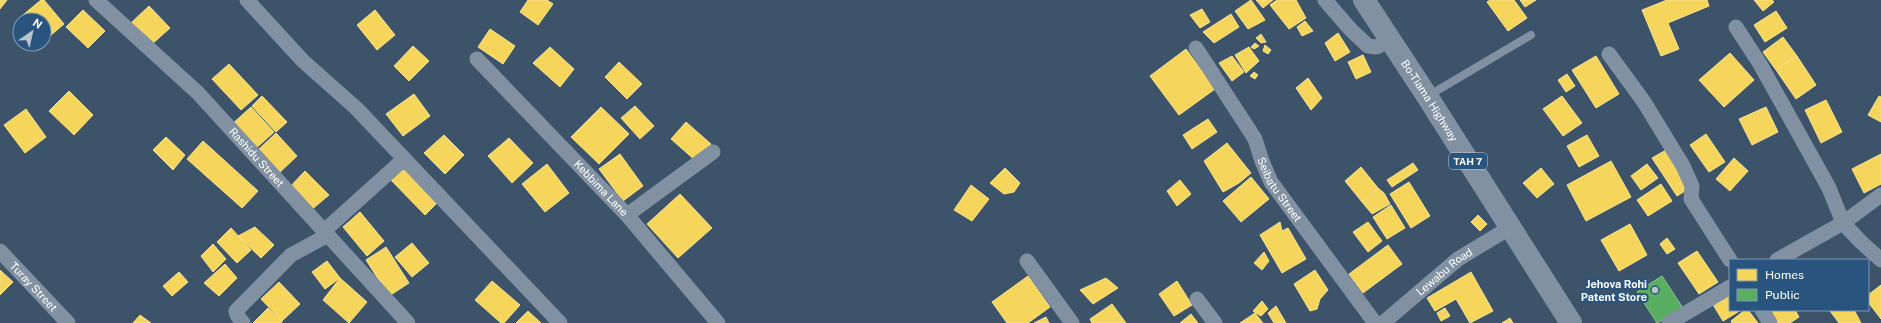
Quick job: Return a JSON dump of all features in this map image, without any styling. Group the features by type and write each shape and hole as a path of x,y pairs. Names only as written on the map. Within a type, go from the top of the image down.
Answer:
{"highway":[{"name":"Bo-Tiama Highway","path":"1364,0 1511,227 1571,323"}],"street":[{"name":"Rashidu Street","path":"96,0 198,93 408,323"},
{"path":"247,0 304,61 356,108 560,323"},
{"path":"1325,0 1351,30 1368,46 1377,46 1390,40"},
{"path":"1736,27 1760,64 1829,188 1843,223 1881,260"},
{"name":"Seibatu Street","path":"1196,48 1255,139 1271,182 1375,323"},
{"path":"1609,54 1644,102 1679,160 1692,186 1691,199 1729,259"},
{"name":"Kebbima Lane","path":"477,59 627,215 718,323"},
{"path":"627,215 713,152"},
{"path":"243,323 237,315 236,310 291,255 326,233 404,159"},
{"path":"1779,259 1843,223 1881,195"},
{"name":"Lewabu Road","path":"1383,323 1458,259 1511,227"},
{"name":"Turay Street","path":"0,251 68,323"},
{"path":"1027,261 1072,323"},
{"path":"1669,323 1729,288"},
{"path":"1197,298 1215,323"},
{"path":"1763,311 1770,323"}],"lane":[{"path":"1427,96 1532,35"}],"building: Homes":[{"path":"0,0 7,0 0,9"},
{"path":"41,0 44,0 64,24 52,34 52,12 27,12"},
{"path":"528,0 547,0 553,4 538,25 520,12"},
{"path":"1251,0 1265,20 1248,29 1235,11"},
{"path":"1256,0 1273,0 1263,8"},
{"path":"1277,0 1296,0 1306,18 1289,29 1270,5"},
{"path":"1490,0 1514,0 1527,18 1508,31 1487,2"},
{"path":"1520,0 1536,0 1525,7"},
{"path":"1667,0 1707,0 1709,6 1668,23 1679,49 1661,56 1642,10"},
{"path":"1754,0 1772,0 1774,2 1763,11"},
{"path":"149,6 170,28 151,45 131,23"},
{"path":"1202,9 1210,22 1200,28 1190,15"},
{"path":"83,10 105,31 88,48 66,27"},
{"path":"375,10 395,35 377,50 357,25"},
{"path":"1776,11 1787,28 1765,42 1754,25"},
{"path":"1231,14 1239,27 1214,43 1203,32"},
{"path":"1305,21 1313,31 1302,36 1297,27"},
{"path":"490,29 515,46 503,64 478,47"},
{"path":"1338,33 1350,52 1335,61 1325,43"},
{"path":"1261,34 1266,42 1261,43 1256,38"},
{"path":"1783,37 1797,56 1776,70 1763,52"},
{"path":"1255,43 1259,46 1254,49 1251,47"},
{"path":"1265,45 1271,50 1268,54 1263,51"},
{"path":"413,46 429,61 409,81 394,66"},
{"path":"550,47 574,69 560,87 533,63"},
{"path":"1249,47 1259,61 1246,73 1235,55"},
{"path":"1186,49 1215,89 1179,115 1150,76"},
{"path":"1730,53 1754,80 1724,107 1699,80"},
{"path":"1363,55 1371,72 1356,79 1348,62"},
{"path":"1232,56 1244,72 1232,81 1219,63"},
{"path":"1596,56 1619,94 1596,108 1572,70"},
{"path":"1797,56 1816,85 1796,99 1776,70"},
{"path":"619,62 642,84 627,99 605,77"},
{"path":"229,64 258,95 241,110 212,79"},
{"path":"1254,72 1258,75 1255,79 1250,76"},
{"path":"1567,74 1575,86 1566,92 1558,80"},
{"path":"1308,78 1322,98 1311,110 1296,88"},
{"path":"69,91 93,115 74,135 49,111"},
{"path":"414,94 430,116 403,136 386,114"},
{"path":"262,96 287,122 276,132 252,106"},
{"path":"1562,96 1582,123 1563,136 1543,109"},
{"path":"1879,96 1881,97 1881,122 1868,115"},
{"path":"1826,100 1842,132 1821,143 1805,110"},
{"path":"635,106 654,126 640,139 621,118"},
{"path":"251,107 274,132 253,151 230,126"},
{"path":"601,107 629,134 599,164 571,137"},
{"path":"1766,107 1778,132 1752,145 1739,119"},
{"path":"26,109 46,137 25,153 4,125"},
{"path":"1208,119 1217,132 1192,149 1183,135"},
{"path":"686,122 711,144 696,161 671,139"},
{"path":"276,133 297,156 278,174 257,151"},
{"path":"1706,134 1725,162 1709,172 1690,145"},
{"path":"444,135 464,155 445,174 424,153"},
{"path":"1587,135 1599,156 1579,167 1567,146"},
{"path":"166,137 185,155 173,170 153,150"},
{"path":"509,138 533,163 512,183 488,156"},
{"path":"203,141 258,191 242,208 187,159"},
{"path":"1227,143 1251,173 1239,183 1223,192 1204,161"},
{"path":"1666,150 1690,188 1677,196 1652,158"},
{"path":"620,154 643,186 623,201 599,169"},
{"path":"1881,154 1881,184 1864,193 1852,169"},
{"path":"1734,158 1748,171 1730,191 1716,179"},
{"path":"1611,161 1631,197 1586,221 1567,185"},
{"path":"1413,163 1418,170 1392,187 1387,180"},
{"path":"547,164 569,193 545,212 522,184"},
{"path":"1647,164 1658,178 1641,190 1631,176"},
{"path":"1361,167 1378,188 1362,202 1345,181"},
{"path":"408,168 439,201 425,215 389,178"},
{"path":"1005,168 1020,183 1014,192 1004,194 990,183"},
{"path":"1541,168 1554,184 1537,198 1523,183"},
{"path":"305,171 329,195 310,211 288,189"},
{"path":"1251,177 1269,199 1241,222 1223,201"},
{"path":"1180,180 1191,194 1177,206 1167,191"},
{"path":"1409,182 1430,216 1411,228 1390,194"},
{"path":"1661,184 1672,201 1648,216 1637,200"},
{"path":"971,185 989,199 972,221 954,210"},
{"path":"1378,188 1384,193 1390,204 1372,214 1362,202"},
{"path":"680,194 712,228 678,258 647,224"},
{"path":"1391,205 1405,228 1387,239 1373,217"},
{"path":"360,212 384,241 367,256 343,227"},
{"path":"1478,215 1487,224 1480,231 1471,222"},
{"path":"1280,222 1282,231 1288,228 1306,259 1282,273 1260,235"},
{"path":"1368,222 1382,241 1368,252 1353,232"},
{"path":"1630,224 1647,255 1619,271 1601,240"},
{"path":"255,227 274,245 261,258 238,236"},
{"path":"231,228 251,250 237,263 217,242"},
{"path":"1667,238 1675,249 1667,254 1660,244"},
{"path":"412,243 429,263 412,277 395,257"},
{"path":"213,244 226,259 213,272 201,256"},
{"path":"1388,245 1402,264 1363,293 1349,274"},
{"path":"386,247 409,283 389,296 366,260"},
{"path":"1697,251 1718,282 1699,294 1678,263"},
{"path":"1264,252 1269,261 1262,270 1254,263"},
{"path":"327,261 340,278 325,289 312,272"},
{"path":"225,264 237,278 219,296 204,283"},
{"path":"0,270 13,282 0,295"},
{"path":"1315,270 1328,290 1320,299 1317,309 1310,311 1294,284"},
{"path":"179,272 188,282 172,296 163,286"},
{"path":"1471,272 1493,311 1470,323 1456,299 1435,311 1427,298"},
{"path":"1028,276 1050,307 1028,323 1007,323 992,302"},
{"path":"340,278 367,302 349,323 323,300"},
{"path":"1106,278 1118,288 1093,304 1080,290"},
{"path":"492,281 520,305 504,323 501,323 475,300"},
{"path":"1177,281 1192,305 1174,316 1159,294"},
{"path":"279,282 300,304 282,321 261,299"},
{"path":"1881,285 1881,319 1869,303 1869,294"},
{"path":"1729,292 1729,311 1739,311 1723,321 1712,303"},
{"path":"1262,301 1268,309 1261,316 1253,311"},
{"path":"1112,304 1126,323 1092,323 1090,319"},
{"path":"1276,306 1286,323 1274,323 1268,313"},
{"path":"268,308 282,321 281,323 253,323"},
{"path":"1445,308 1450,316 1441,321 1437,313"},
{"path":"528,311 541,323 516,323"},
{"path":"1744,311 1749,311 1758,323 1732,323 1731,321"},
{"path":"1765,311 1796,311 1799,317 1790,323 1773,323"},
{"path":"1830,311 1855,311 1861,323 1839,323"},
{"path":"1255,313 1263,323 1240,323"},
{"path":"1191,314 1198,323 1180,323"},
{"path":"140,315 151,323 133,323"},
{"path":"1046,317 1049,323 1034,323"},
{"path":"1510,318 1513,323 1502,323"}],"building: Public":[{"path":"1662,276 1683,308 1657,323 1637,292"}],"place":[{"name":"Jehova Rohi Patent Store","path":"1655,290"}]}
